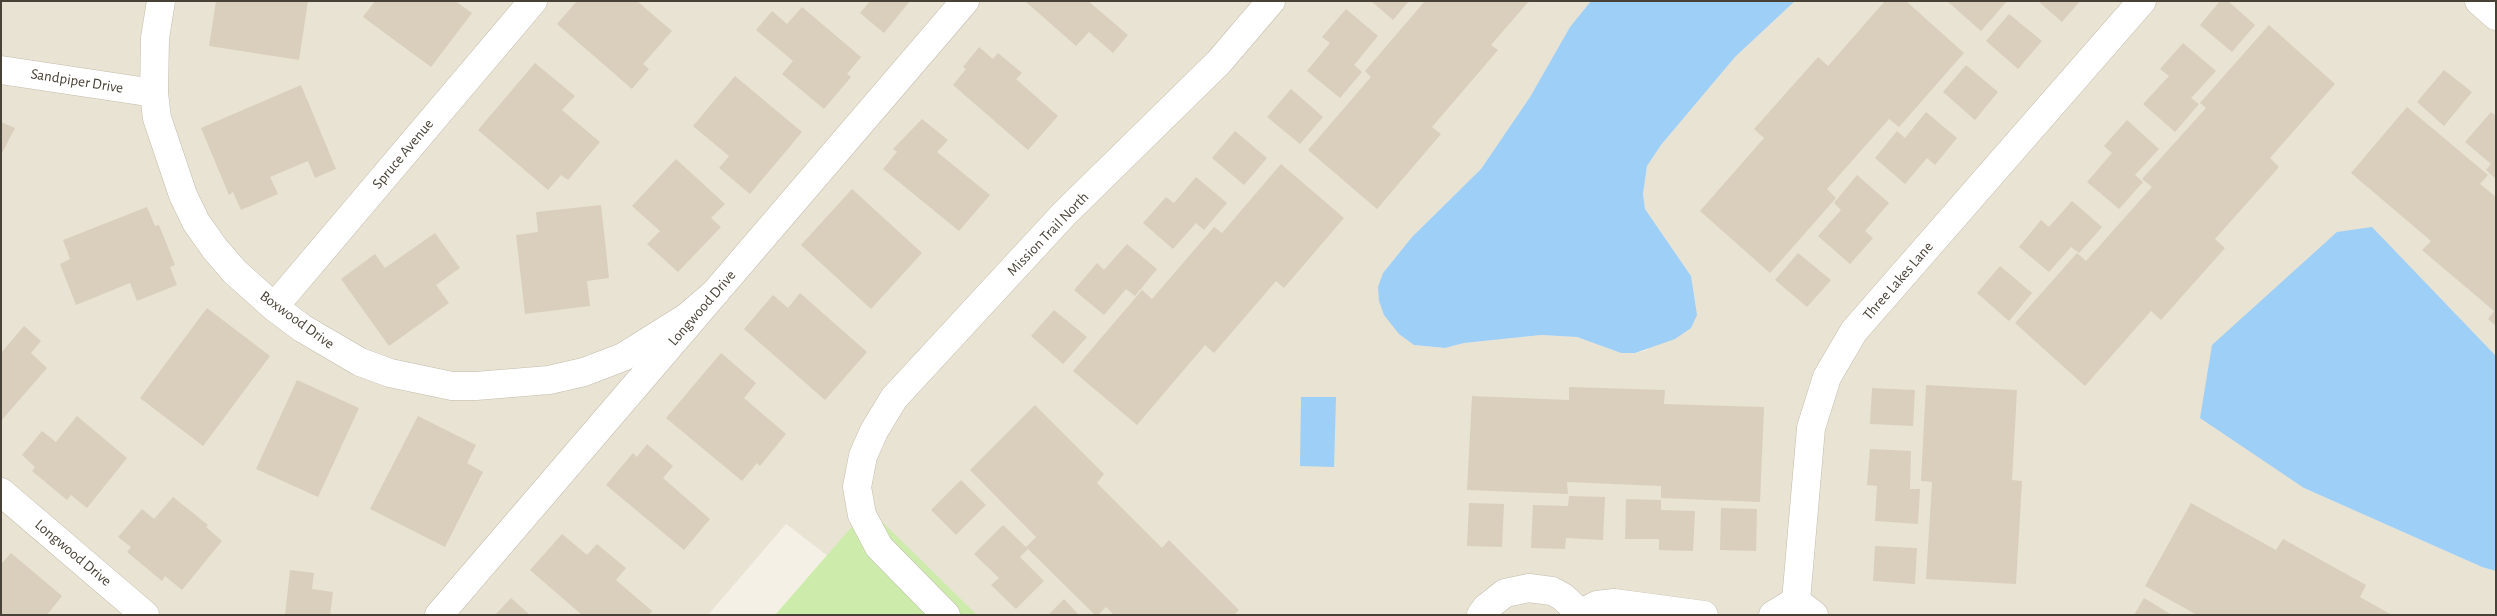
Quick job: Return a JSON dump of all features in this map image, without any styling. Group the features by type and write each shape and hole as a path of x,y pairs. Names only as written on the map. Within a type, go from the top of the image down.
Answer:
{"street":[{"name":"Boxwood Drive","path":"161,1 155,38 154,93 157,118 183,195 196,222 215,249 235,272 274,307 309,333 360,362 424,381 452,386 549,380 584,372 607,363 661,334 687,317 716,292"},
{"name":"Spruce Avenue","path":"274,307 533,1"},
{"name":"Longwood Drive","path":"439,615 964,1"},
{"name":"Mission Trail North","path":"946,615 879,547 862,515 857,487 863,456 874,431 894,398 1064,214 1219,62 1271,1"},
{"name":"Three Lakes Lane","path":"1795,610 1812,428 1827,377 1854,331 2142,1"},
{"path":"2479,1 2496,16"},
{"name":"Sandpiper Drive","path":"1,70 154,93"},
{"name":"Longwood Drive","path":"1,492 146,615"},
{"path":"1481,615 1486,608 1505,593 1529,588 1552,591 1573,604 1581,614 1597,605 1614,604 1704,615"}],"shaded area":[{"path":"1,1 1591,1 1570,27 1530,97 1481,169 1412,237 1383,273 1414,345 1445,348 1464,343 1541,335 1577,337 1621,353 1635,353 1647,350 1691,276 1645,209 1643,194 1647,166 1661,145 1735,57 1795,1 2496,1 2496,356 2372,228 2304,488 2482,567 2496,571 2496,615 905,615 786,524 708,615 1,615"}],"green space":[{"path":"868,508 977,615 775,615"}],"water":[{"path":"1591,1 1795,1 1735,57 1661,145 1647,166 1643,194 1645,209 1691,276 1697,315 1691,328 1675,339 1635,353 1621,353 1577,337 1541,335 1464,343 1445,348 1414,345 1399,334 1384,315 1379,301 1378,287 1383,273 1412,237 1481,169 1530,97 1570,27"},
{"path":"2372,227 2496,356 2496,571 2482,567 2304,488 2200,418 2212,345 2337,232"},
{"path":"1301,397 1336,397 1334,467 1300,466"}],"building":[{"path":"216,1 308,1 299,60 209,46"},
{"path":"375,1 455,1 472,13 431,67 363,17"},
{"path":"577,1 637,1 672,31 643,64 649,69 632,89 557,24"},
{"path":"870,1 910,1 884,33 860,13"},
{"path":"1025,1 1088,1 1128,35 1113,53 1089,32 1076,46"},
{"path":"1371,1 1409,1 1393,20"},
{"path":"1425,1 1529,1 1491,45 1498,50 1432,127 1441,134 1377,209 1308,150 1371,77 1365,71"},
{"path":"1885,1 1906,1 1964,53 1899,127 1889,119 1827,189 1836,198 1770,273 1700,211 1764,138 1754,129 1818,57 1828,66"},
{"path":"1947,1 2007,1 1981,31"},
{"path":"2038,1 2080,1 2062,22"},
{"path":"2220,1 2228,1 2255,25 2232,52 2200,25"},
{"path":"802,7 861,57 847,74 851,77 824,109 782,74 793,61 756,30 772,11 787,24"},
{"path":"1346,9 1378,36 1354,65 1362,72 1340,98 1307,71 1330,43 1322,37"},
{"path":"2009,14 2042,41 2018,69 1986,41"},
{"path":"2269,25 2335,84 2270,158 2279,167 2215,239 2225,248 2161,320 2151,311 2085,386 2015,323 2077,253 2086,261 2152,187 2142,179 2206,108 2200,103"},
{"path":"2183,43 2216,71 2191,98 2199,104 2175,132 2143,104 2169,76 2160,69"},
{"path":"979,47 993,59 998,53 1022,73 1016,79 1058,116 1028,150 953,85 966,69 963,67"},
{"path":"535,63 575,96 562,110 600,142 568,180 561,175 548,190 478,130"},
{"path":"1966,65 1998,92 1975,120 1943,92"},
{"path":"2444,70 2472,92 2444,126 2417,102"},
{"path":"735,76 802,132 750,194 719,168 729,156 693,126"},
{"path":"301,85 336,169 315,178 308,161 270,177 278,194 241,210 233,192 229,195 201,128"},
{"path":"1291,89 1323,117 1300,144 1267,117"},
{"path":"2407,107 2488,175 2480,184 2496,197 2496,326 2488,319 2494,311 2422,250 2431,241 2351,173"},
{"path":"1926,112 1957,138 1935,165 1927,158 1905,184 1875,158 1897,131 1905,138"},
{"path":"2491,112 2496,116 2496,179 2486,170 2491,164 2465,142"},
{"path":"922,119 948,140 937,152 990,195 959,231 883,169 897,152 893,149"},
{"path":"2127,120 2159,149 2135,175 2143,182 2119,209 2087,182 2112,153 2104,146"},
{"path":"1,122 15,128 1,155"},
{"path":"1235,131 1267,158 1244,185 1212,158"},
{"path":"676,159 725,204 711,218 721,227 678,272 647,244 660,231 632,206"},
{"path":"1281,164 1344,218 1284,288 1276,281 1214,353 1205,345 1137,425 1073,371 1142,290 1152,299 1214,227 1222,233"},
{"path":"1857,175 1889,203 1865,231 1873,238 1850,264 1818,236 1841,210 1834,203"},
{"path":"1196,177 1227,203 1204,230 1196,223 1173,249 1143,223 1166,197 1174,203"},
{"path":"852,189 922,253 871,309 801,245"},
{"path":"2072,201 2102,227 2079,253 2071,247 2049,272 2019,247 2041,220 2049,227"},
{"path":"601,205 609,278 587,281 590,306 525,314 516,235 538,232 536,212"},
{"path":"147,207 155,226 159,225 175,265 170,267 177,285 137,301 130,283 76,305 60,264 70,259 63,240"},
{"path":"435,233 460,268 436,285 449,303 389,346 341,279 375,254 385,268"},
{"path":"1127,244 1157,269 1135,296 1126,289 1104,315 1074,290 1097,263 1104,270"},
{"path":"1798,253 1831,280 1807,307 1775,280"},
{"path":"2000,266 2032,293 2009,321 1977,293"},
{"path":"800,293 867,352 825,400 744,329 773,295 788,308"},
{"path":"207,308 270,356 203,446 140,398"},
{"path":"1054,310 1087,337 1063,364 1031,336"},
{"path":"24,326 41,341 31,353 47,368 1,421 1,353"},
{"path":"721,353 756,383 744,398 786,434 760,466 757,463 742,481 666,418"},
{"path":"297,380 359,408 318,497 256,469"},
{"path":"1926,385 2017,390 2012,480 2022,481 2016,584 1926,579 1932,482 1921,481"},
{"path":"1569,387 1665,390 1664,404 1764,407 1760,502 1661,498 1661,486 1567,482 1568,494 1467,490 1472,396 1569,400"},
{"path":"1872,388 1915,390 1913,426 1870,424"},
{"path":"1035,405 1104,474 1097,483 1162,548 1169,540 1239,610 1234,615 1114,615 1106,607 1098,615 1095,615 1026,547 1036,537 970,470"},
{"path":"77,416 127,458 87,508 71,495 67,500 32,471 35,467 22,455 42,431 56,442"},
{"path":"418,416 476,445 467,463 483,472 445,547 370,509"},
{"path":"647,444 673,466 663,478 710,519 684,550 606,485 633,453 637,457"},
{"path":"1870,449 1911,451 1910,489 1920,489 1918,524 1875,521 1877,486 1867,485"},
{"path":"961,480 986,505 956,535 931,510"},
{"path":"1569,496 1605,497 1603,540 1566,538 1565,549 1531,548 1533,505 1568,506"},
{"path":"173,497 208,525 206,527 222,541 182,590 165,576 162,581 127,552 131,547 118,537 142,509 154,519"},
{"path":"1626,499 1661,500 1661,510 1695,511 1693,551 1659,550 1659,539 1625,539"},
{"path":"1469,503 1504,504 1502,547 1467,546"},
{"path":"2191,503 2276,550 2283,539 2366,585 2360,597 2392,615 2197,615 2145,586"},
{"path":"1721,508 1757,509 1756,551 1720,550"},
{"path":"1003,525 1028,549 1020,557 1044,581 1016,609 991,585 999,578 974,554"},
{"path":"562,534 587,555 597,544 626,568 616,580 652,611 649,615 582,615 530,570"},
{"path":"1875,546 1917,548 1915,584 1873,581"},
{"path":"11,553 62,596 47,615 1,615 1,564"},
{"path":"290,570 314,573 312,589 333,592 330,615 285,615"},
{"path":"511,598 530,615 495,615"},
{"path":"2144,598 2172,615 2134,615"},
{"path":"1064,599 1079,615 1048,615"}]}
